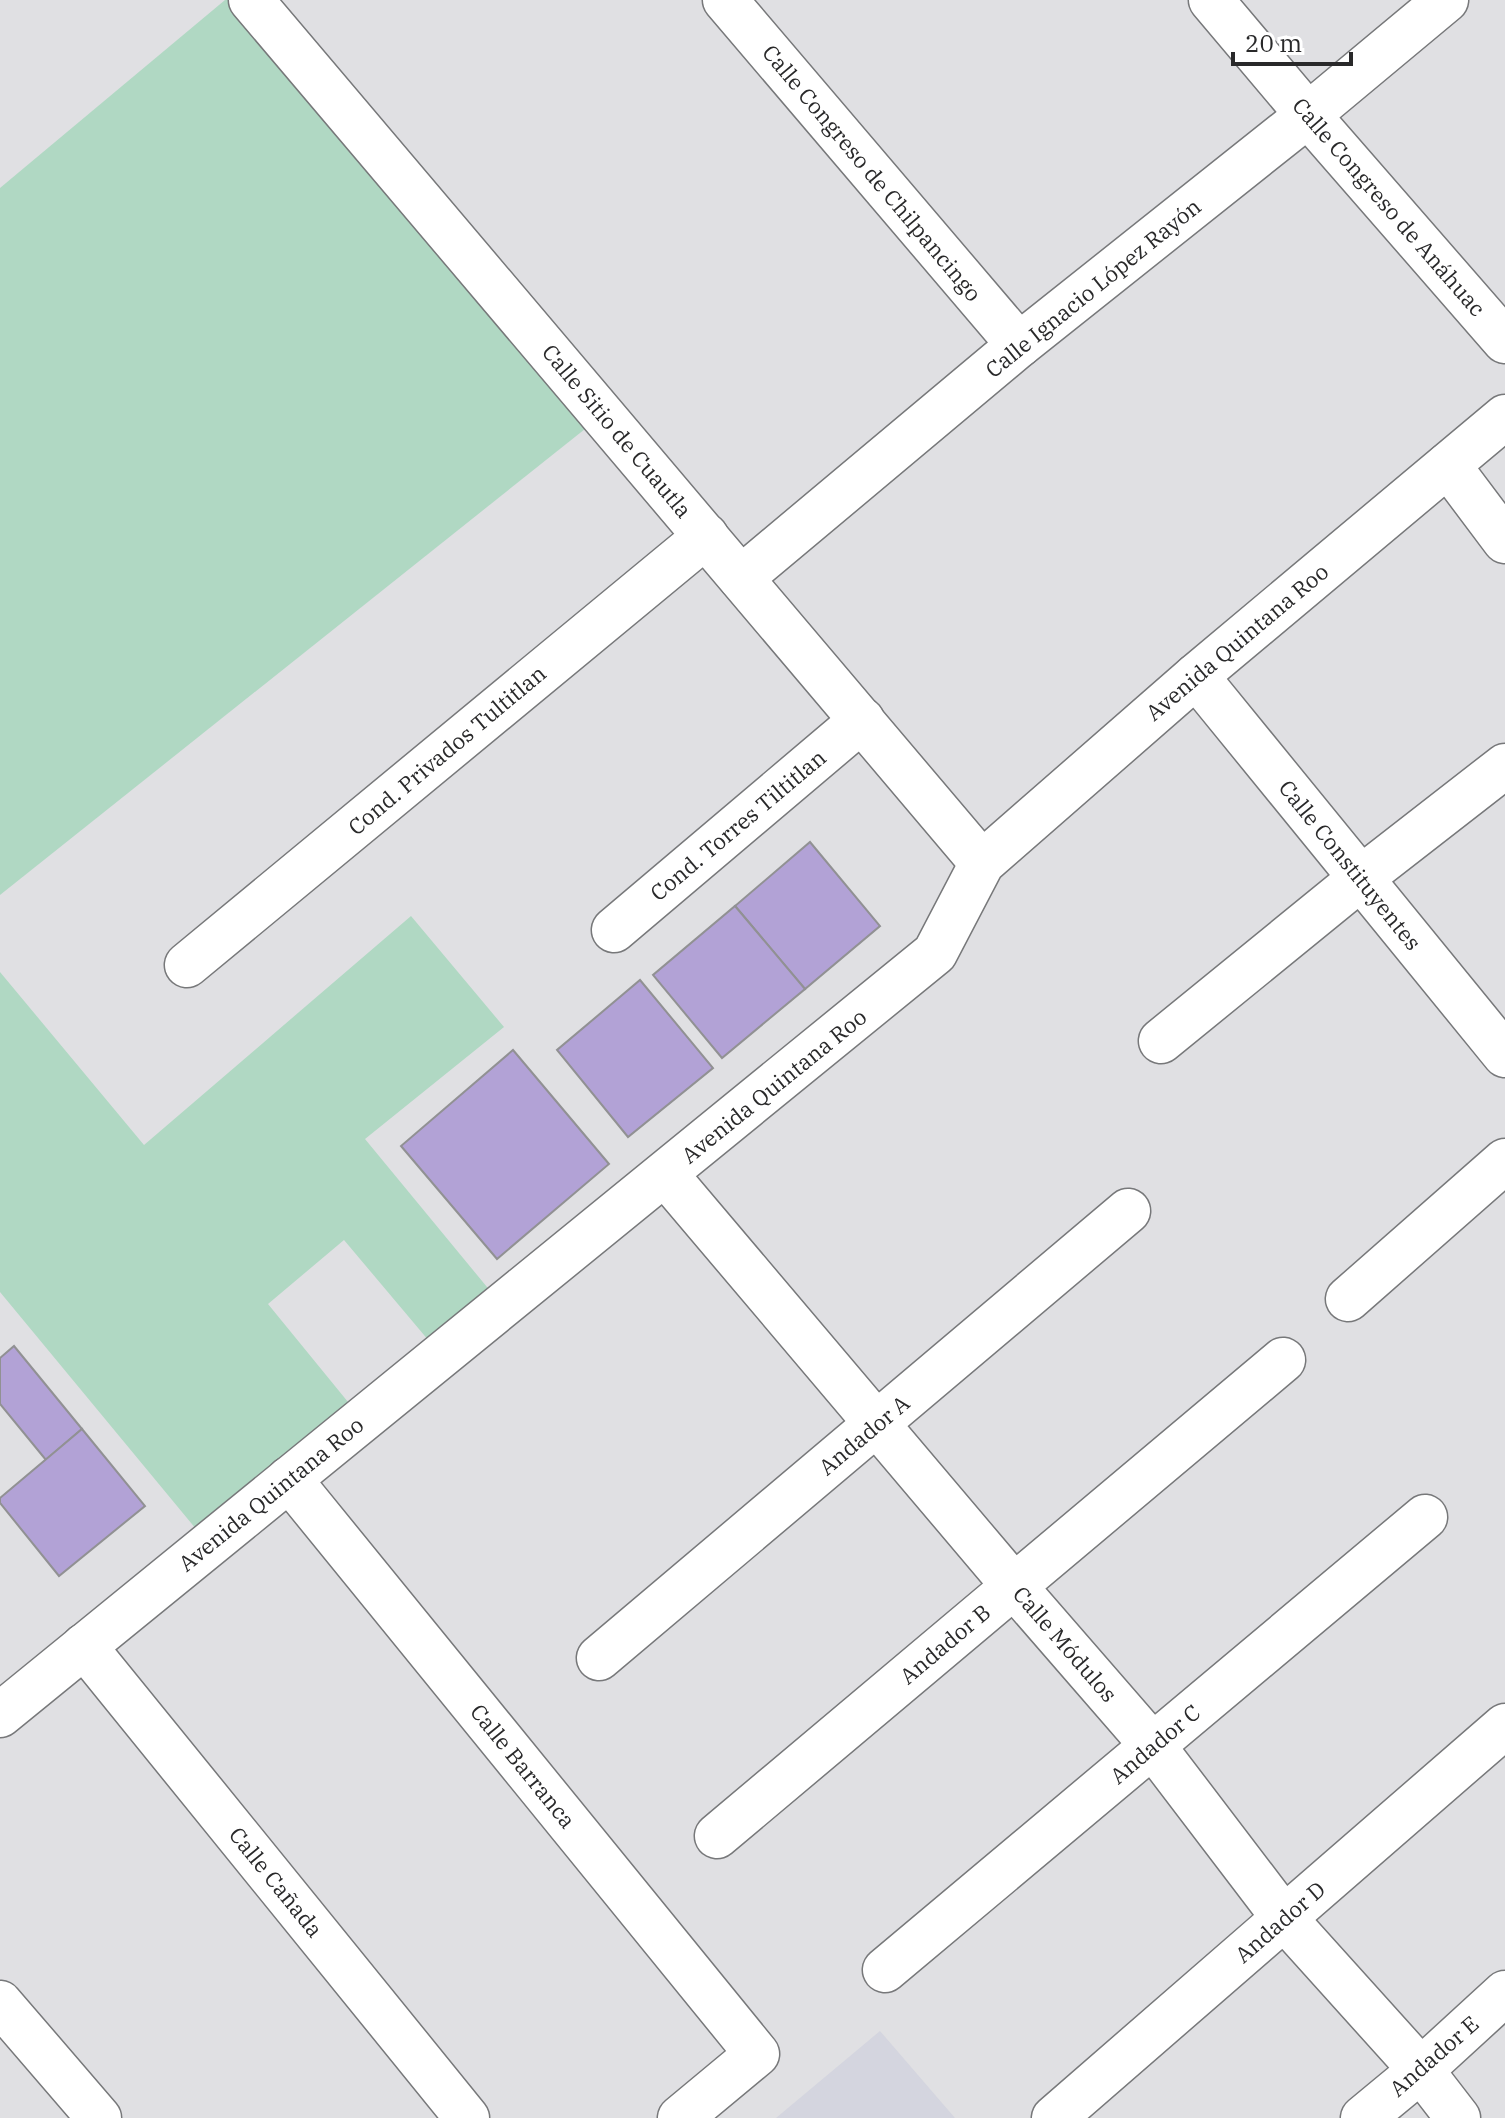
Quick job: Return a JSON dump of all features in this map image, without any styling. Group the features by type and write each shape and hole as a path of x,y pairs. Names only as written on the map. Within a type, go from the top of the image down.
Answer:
{"street":[{"name":"Calle Sitio de Cuautla","path":"251,0 982,863"},
{"name":"Calle Congreso de Chilpancingo","path":"725,0 1019,345"},
{"name":"Calle Congreso de Anáhuac","path":"1211,0 1505,341"},
{"name":"Calle Ignacio López Rayón","path":"741,578 1019,345 1308,115 1446,0"},
{"name":"Avenida Quintana Roo","path":"0,1715 935,953 982,863 1196,676 1505,417"},
{"path":"1448,465 1505,541"},
{"name":"Cond. Privados Tultitlan","path":"187,965 706,536"},
{"name":"Calle Constituyentes","path":"1196,676 1505,1055"},
{"name":"Cond. Torres Tiltitlan","path":"614,930 862,720"},
{"path":"1161,1041 1361,878 1505,766"},
{"path":"1348,1299 1505,1161"},
{"name":"Calle Módulos","path":"666,1175 1153,1746 1284,1918 1421,2070 1458,2118"},
{"name":"Andador A","path":"599,1658 1128,1211"},
{"name":"Andador B","path":"717,1836 1283,1360"},
{"name":"Calle Barranca","path":"289,1479 757,2054 680,2118"},
{"name":"Andador C","path":"885,1970 1425,1517"},
{"name":"Calle Cañada","path":"84,1646 467,2118"},
{"name":"Andador D","path":"1054,2118 1505,1726"},
{"name":"Andador E","path":"1363,2118 1505,1993"},
{"path":"0,2003 99,2118"}],"shaded area":[{"path":"880,2031 955,2118 776,2118"}],"green space":[{"path":"225,0 250,0 585,429 0,895 0,188"},
{"path":"411,916 504,1027 365,1139 501,1304 440,1354 344,1240 268,1304 357,1413 201,1535 0,1292 0,972 144,1145"}],"building":[{"path":"810,842 880,926 805,989 735,906"},
{"path":"735,906 805,989 722,1058 653,975"},
{"path":"640,980 713,1068 628,1137 557,1050"},
{"path":"513,1050 609,1164 497,1259 401,1146"},
{"path":"14,1346 82,1429 46,1460 0,1404 0,1358"},
{"path":"82,1429 145,1506 59,1576 0,1503 0,1498"}]}
